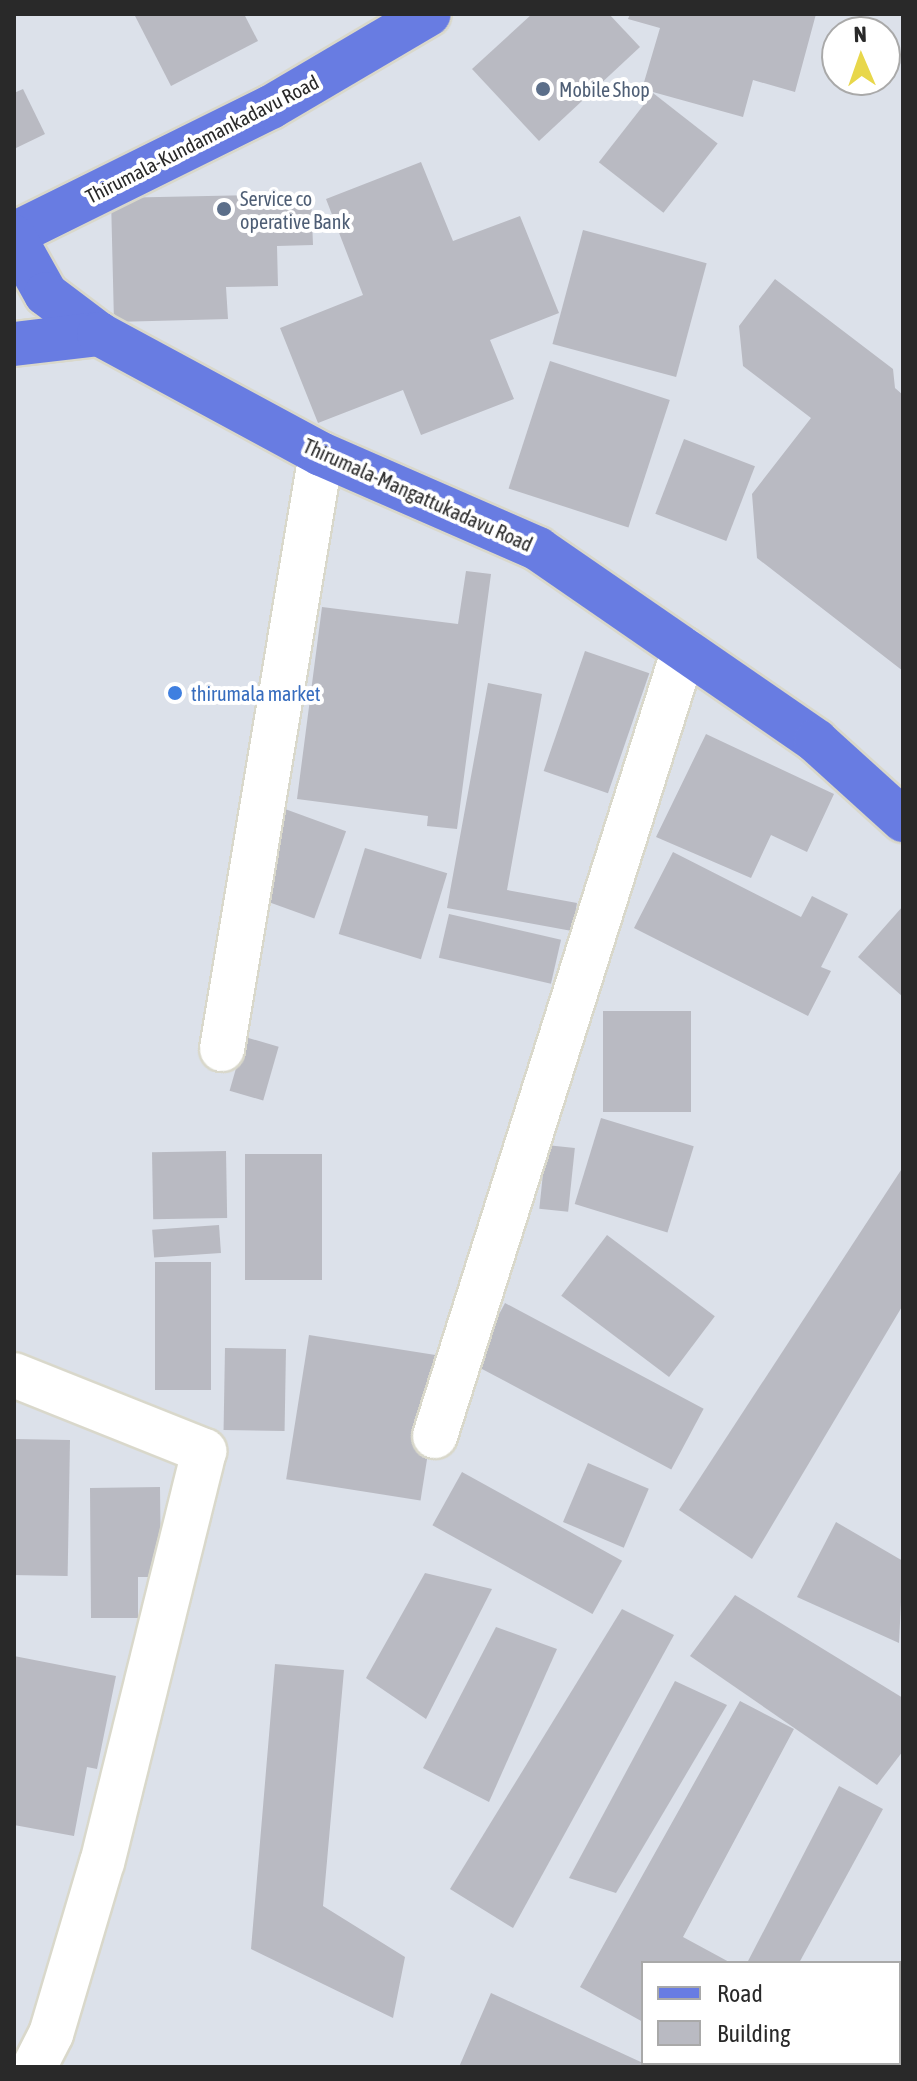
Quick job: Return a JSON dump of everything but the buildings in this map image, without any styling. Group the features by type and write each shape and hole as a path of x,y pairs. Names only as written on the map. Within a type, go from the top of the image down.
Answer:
{"main road":[{"name":"Thirumala-Kundamankadavu Road","path":"14,235 271,107 429,14"},
{"name":"Thirumala-Mangattukadavu Road","path":"14,235 46,294 99,334 321,454 538,549 816,741 903,820"},
{"path":"14,344 99,334"}],"street":[{"path":"222,1049 321,454"},
{"path":"435,1436 684,649"},
{"path":"14,1375 204,1451 102,1862 51,2034 34,2067"}],"place":[{"name":"Mobile Shop","path":"543,89"},
{"name":"Service co operative Bank","path":"224,209"},
{"name":"thirumala market","path":"175,693"}]}
